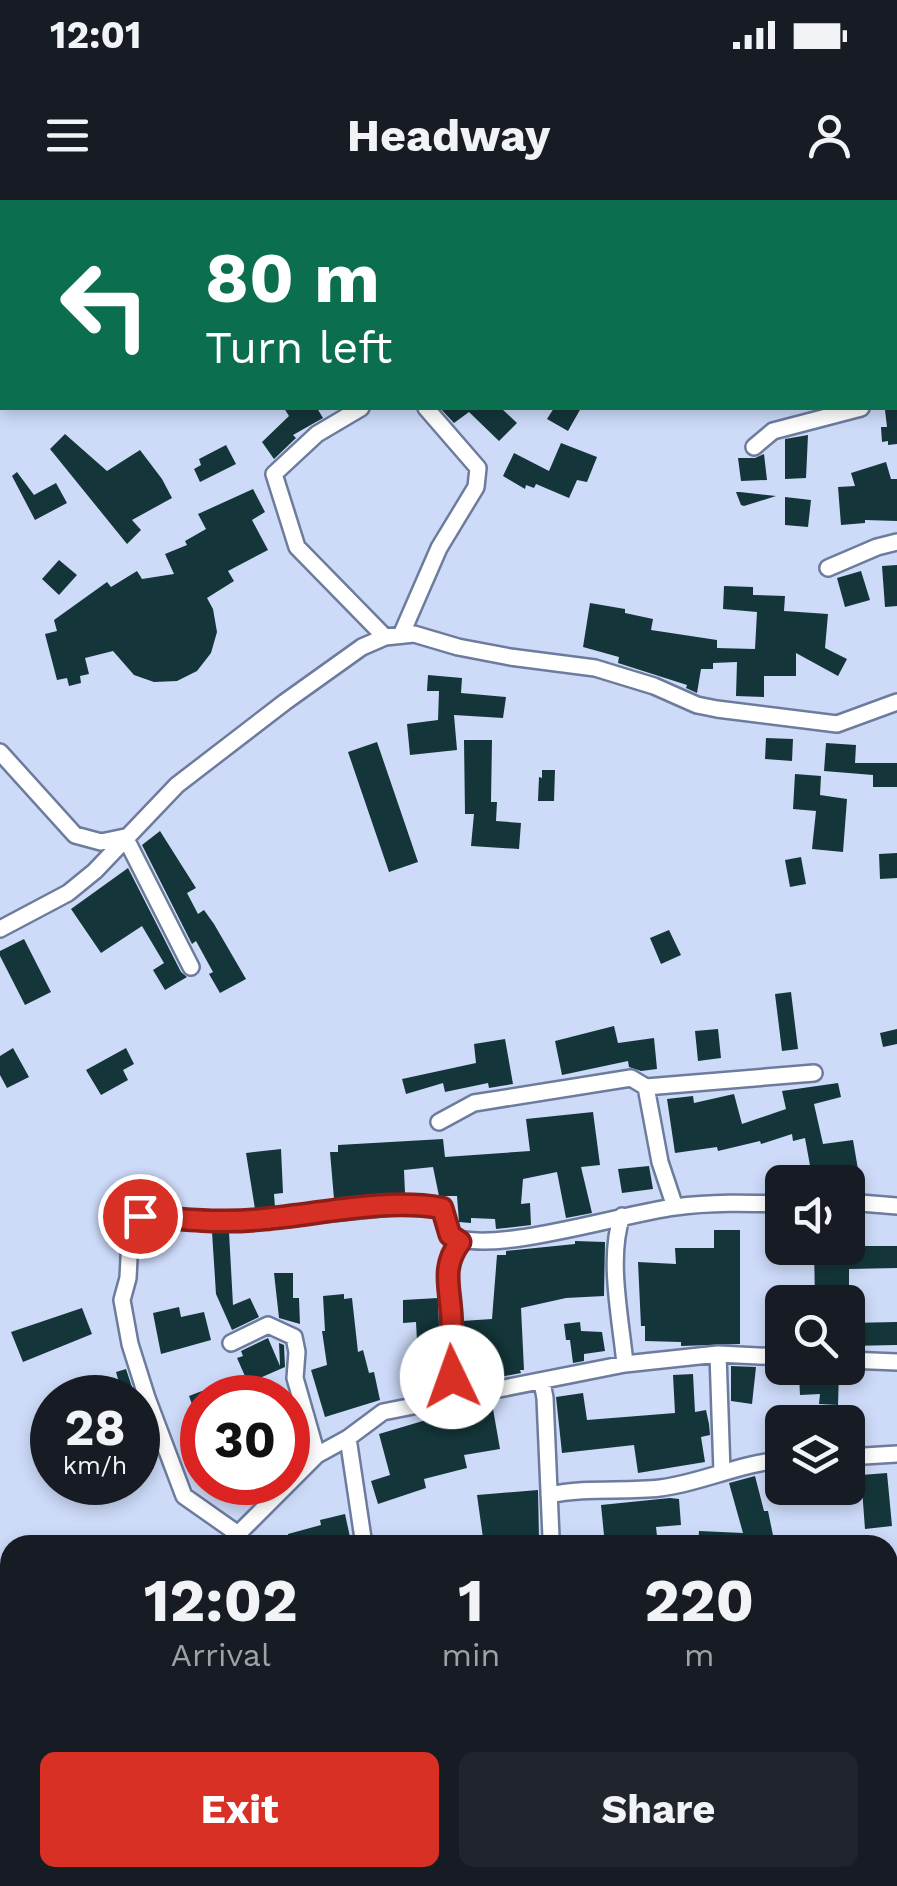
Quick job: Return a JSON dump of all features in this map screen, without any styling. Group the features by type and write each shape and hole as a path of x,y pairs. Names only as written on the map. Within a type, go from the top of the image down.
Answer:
{"street":[{"path":"357,410 316,434 274,474 297,546 393,635 595,668 717,709 836,724 897,702"},
{"path":"0,929 68,894 177,785 362,648 393,635 476,488 479,476 478,468 428,410"},
{"path":"754,447 773,430 854,410"},
{"path":"828,568 897,542"},
{"path":"0,752 75,835 101,842 124,837"},
{"path":"124,837 191,967"},
{"path":"440,1122 474,1104 616,1079 631,1078 646,1088 814,1073"},
{"path":"646,1088 660,1162 675,1206"},
{"path":"234,1535 184,1496 147,1398 130,1344 122,1300 128,1278 131,1219 260,1220 421,1204 442,1208 450,1235 460,1242 511,1240 675,1206 765,1203"},
{"path":"865,1203 897,1206"},
{"path":"622,1216 616,1245 619,1330 626,1364"},
{"path":"454,1398 446,1278 451,1254 460,1242"},
{"path":"231,1343 268,1326 294,1337 295,1378 317,1456"},
{"path":"718,1354 722,1472"},
{"path":"245,1535 317,1456 382,1412 626,1364 718,1354 765,1356"},
{"path":"865,1361 897,1362"},
{"path":"542,1382 550,1535"},
{"path":"348,1438 363,1535"},
{"path":"865,1455 897,1454"},
{"path":"550,1495 662,1488 765,1461"}],"building":[{"path":"285,410 318,410 323,418 293,435 296,438 274,459 262,442 289,416"},
{"path":"442,410 503,410 517,423 499,441 469,412 454,423"},
{"path":"553,410 580,410 568,431 547,419"},
{"path":"885,410 897,410 897,444 882,442 881,427 887,427"},
{"path":"65,434 107,471 140,450 162,479 172,498 132,520 141,530 127,544 50,449"},
{"path":"808,435 806,478 785,479 785,439"},
{"path":"561,443 597,457 587,482 577,480 569,498 536,484 534,488 526,485 525,489 503,476 514,453 549,471"},
{"path":"226,445 236,464 200,482 194,469 201,465 199,459"},
{"path":"764,454 767,480 741,481 738,458"},
{"path":"886,462 891,479 897,479 897,521 865,520 841,525 838,487 855,486 851,473"},
{"path":"17,472 34,495 56,483 67,503 35,520 12,476"},
{"path":"253,489 265,512 252,520 268,550 228,571 234,581 207,598 217,632 211,653 197,671 177,681 154,682 134,675 113,651 85,658 89,674 80,676 81,683 69,686 67,678 57,680 45,634 57,631 54,620 107,582 111,587 137,571 142,579 174,574 165,554 187,545 185,541 206,529 198,514"},
{"path":"736,492 776,496 744,506"},
{"path":"785,497 811,500 808,527 785,525"},
{"path":"59,560 77,575 59,595 42,579"},
{"path":"897,565 897,606 885,607 882,566"},
{"path":"861,571 870,600 845,607 837,578"},
{"path":"724,586 753,587 753,595 785,596 784,611 828,614 825,648 847,659 838,676 796,653 796,676 764,676 764,697 736,696 737,662 713,663 713,669 701,669 697,693 687,685 618,663 619,657 583,647 590,603 653,619 651,630 717,640 717,648 755,649 757,612 723,609"},
{"path":"428,675 462,678 461,693 506,697 503,718 454,715 457,750 410,755 407,724 438,720 439,691 427,691"},
{"path":"766,738 793,739 792,761 765,759"},
{"path":"464,740 492,740 491,802 497,802 496,821 521,823 519,849 471,846 474,814 465,814"},
{"path":"377,742 418,862 389,872 348,752"},
{"path":"826,743 856,745 855,763 897,763 897,787 873,787 873,775 824,771"},
{"path":"542,770 555,770 554,801 538,801"},
{"path":"795,774 821,776 820,795 847,799 843,852 812,849 816,811 793,809"},
{"path":"160,831 196,888 187,893 198,914 204,910 246,979 220,993 209,974 213,972 196,941 192,944 142,845"},
{"path":"897,853 897,878 880,879 879,854"},
{"path":"801,857 806,884 790,887 785,860"},
{"path":"128,868 187,977 165,990 153,970 164,963 142,926 101,953 71,909"},
{"path":"669,930 681,955 661,964 650,938"},
{"path":"24,939 51,992 25,1005 0,956 0,951"},
{"path":"791,992 798,1049 782,1051 775,994"},
{"path":"614,1026 618,1043 654,1038 657,1069 641,1071 629,1067 628,1061 562,1075 555,1041"},
{"path":"718,1029 721,1058 698,1061 695,1031"},
{"path":"897,1029 897,1044 883,1047 880,1033"},
{"path":"505,1039 513,1084 489,1088 488,1083 445,1092 443,1083 406,1094 402,1079 476,1063 474,1044"},
{"path":"13,1048 29,1077 7,1088 0,1075 0,1056"},
{"path":"126,1048 134,1064 123,1070 128,1080 101,1095 86,1070"},
{"path":"838,1083 841,1097 814,1104 823,1144 853,1140 857,1165 810,1165 805,1138 793,1141 792,1134 718,1151 717,1147 675,1153 667,1099 693,1096 694,1103 734,1094 742,1124 786,1109 782,1091"},
{"path":"593,1112 600,1165 581,1167 592,1213 566,1218 557,1172 523,1179 521,1204 530,1203 531,1225 523,1226 496,1229 495,1219 459,1222 457,1196 439,1196 433,1167 404,1170 405,1193 334,1199 330,1152 338,1152 338,1145 443,1139 445,1157 530,1151 526,1119"},
{"path":"281,1149 283,1193 274,1194 275,1207 255,1209 246,1153"},
{"path":"649,1166 653,1189 622,1193 618,1169"},
{"path":"149,1179 153,1206 136,1205 124,1210 120,1183"},
{"path":"714,1230 740,1230 740,1344 681,1346 681,1342 645,1341 638,1262 676,1264 675,1248 714,1248"},
{"path":"212,1232 229,1232 233,1305 250,1298 259,1317 232,1330 216,1294"},
{"path":"575,1241 605,1242 604,1296 566,1298 521,1308 524,1370 464,1384 462,1321 492,1319 497,1255"},
{"path":"865,1246 897,1246 897,1268 849,1269 849,1285 815,1285 814,1265 865,1265"},
{"path":"274,1273 293,1273 293,1298 299,1298 300,1324 279,1318"},
{"path":"344,1294 344,1299 352,1298 358,1352 363,1350 369,1373 374,1372 380,1400 325,1417 311,1370 327,1365 322,1331 323,1296"},
{"path":"438,1298 441,1378 419,1379 416,1322 403,1323 403,1300"},
{"path":"179,1307 181,1317 204,1312 211,1340 161,1354 153,1313"},
{"path":"82,1308 92,1334 23,1362 11,1332"},
{"path":"580,1322 581,1331 602,1332 605,1351 584,1354 584,1361 573,1363 564,1324"},
{"path":"897,1322 897,1345 865,1346 865,1323"},
{"path":"268,1338 280,1366 279,1343 284,1345 285,1367 266,1375 244,1375 237,1358 243,1356 241,1351"},
{"path":"731,1366 756,1367 752,1404 731,1401"},
{"path":"693,1374 695,1412 706,1410 709,1424 710,1435 701,1437 705,1462 638,1473 634,1445 562,1453 556,1397 583,1393 587,1420 675,1413 673,1375"},
{"path":"800,1385 839,1385 838,1405 819,1404 820,1394 800,1395"},
{"path":"493,1409 500,1449 464,1455 467,1468 424,1479 426,1488 378,1504 371,1481 390,1475 379,1434 453,1412 454,1416"},
{"path":"887,1473 892,1526 865,1529 865,1475"},
{"path":"755,1476 773,1535 699,1535 699,1531 743,1533 729,1483"},
{"path":"538,1490 539,1535 483,1535 477,1495"},
{"path":"679,1499 681,1525 656,1527 657,1535 604,1535 601,1505"},
{"path":"345,1514 350,1535 288,1535 321,1525 320,1520"}],"route":[{"path":"140,1216 206,1222 404,1205 442,1208 450,1235 460,1242 451,1254 446,1278 452,1377"}]}
